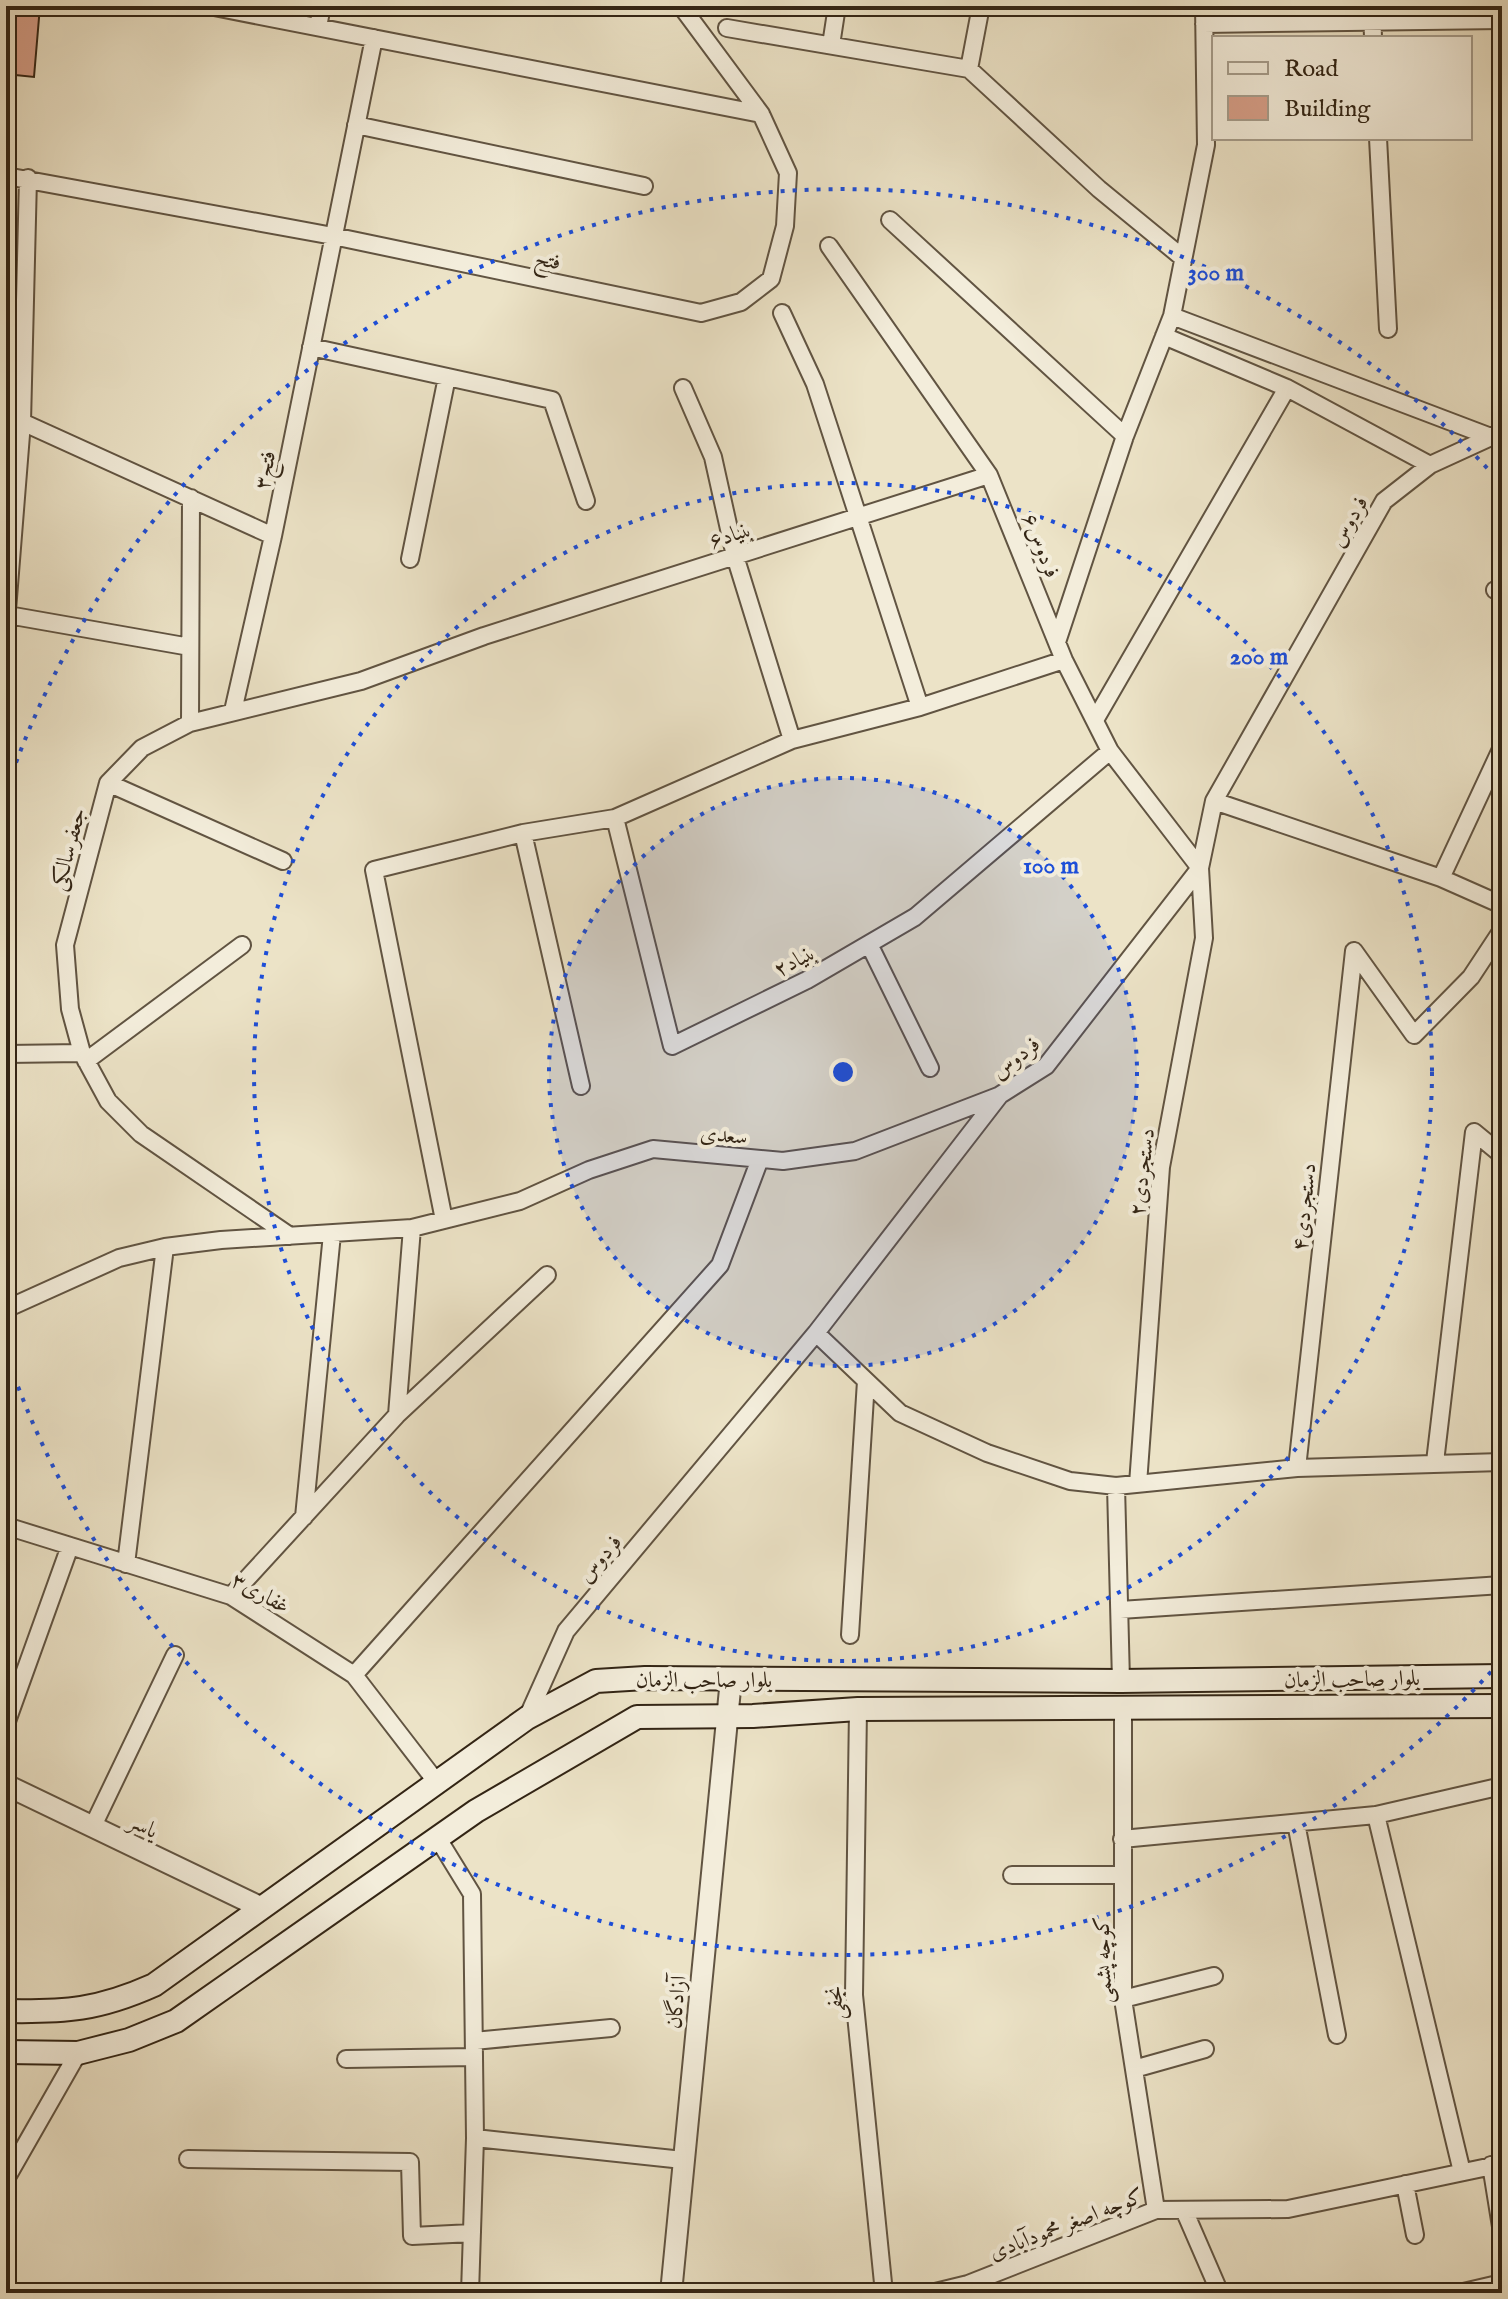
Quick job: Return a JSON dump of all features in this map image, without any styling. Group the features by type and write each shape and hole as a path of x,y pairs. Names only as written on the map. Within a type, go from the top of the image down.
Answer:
{"main road":[{"name":"بلوار صاحب الزمان","path":"6,2011 70,2012 118,2001 154,1985 527,1718 596,1681 1121,1681 1502,1676"},
{"name":"بلوار صاحب الزمان","path":"6,2052 78,2053 129,2040 176,2021 437,1837 637,1717 858,1709 1502,1706"}],"street":[{"path":"209,6 761,114"},
{"path":"318,27 322,6"},
{"path":"831,45 837,6"},
{"path":"969,69 981,6"},
{"path":"1057,642 1125,436 1172,316 1206,145 1204,6"},
{"name":"فتح","path":"6,176 333,236 701,313 741,302 771,279 785,226 788,173 761,114 687,9"},
{"path":"1204,24 1372,13 1502,20"},
{"path":"1372,13 1373,36"},
{"path":"727,28 969,69 1099,189 1183,258"},
{"name":"فتح۳","path":"233,711 273,536 374,38"},
{"path":"356,125 644,186"},
{"path":"1378,140 1388,329"},
{"path":"28,178 22,422 7,619 190,647"},
{"path":"890,220 1125,436"},
{"name":"فردوس۶","path":"829,246 989,475 1064,660 1110,751 1200,868"},
{"path":"782,313 815,384 920,707"},
{"path":"1172,316 1496,434"},
{"path":"1164,336 1287,388 1430,465"},
{"path":"311,347 552,400 586,501"},
{"path":"410,559 447,377"},
{"path":"683,388 713,457 735,556 792,740"},
{"path":"1095,720 1287,388"},
{"path":"22,422 273,536"},
{"name":"فردوس","path":"527,1718 566,1631 816,1333 1000,1095 1046,1066 1200,868 1214,801 1384,501 1430,465 1496,434"},
{"name":"بنیاد۶","path":"484,636 989,475"},
{"path":"190,723 191,498"},
{"name":"جعفرسالکی","path":"290,1236 141,1134 108,1101 84,1057 70,1009 65,945 108,783 142,748 190,723 361,681 484,636"},
{"path":"444,1220 374,870 523,833 615,818 792,740 920,707 1064,660"},
{"path":"1441,878 1502,747"},
{"name":"بنیاد۲","path":"615,818 672,1046 807,980 915,917 1110,751"},
{"path":"108,783 283,861"},
{"path":"1214,801 1441,878 1502,905"},
{"path":"523,833 581,1086"},
{"name":"دستجردی۲","path":"1138,1484 1161,1167 1204,938 1200,868"},
{"name":"دستجردی۴","path":"1297,1468 1354,951 1414,1035 1471,977 1502,930"},
{"path":"869,944 930,1068"},
{"path":"6,1054 84,1057 242,945"},
{"name":"سعدی","path":"6,1309 119,1258 165,1247 412,1228 520,1201 589,1170 653,1149 783,1161 855,1151 1000,1095"},
{"path":"1435,1462 1474,1132 1502,1155"},
{"path":"354,1675 720,1265 760,1159"},
{"path":"397,1415 412,1228"},
{"path":"304,1517 332,1234"},
{"path":"126,1564 165,1247"},
{"path":"231,1596 397,1415 547,1275"},
{"path":"816,1333 900,1413 987,1453 1070,1481 1116,1486 1297,1468 1502,1462"},
{"path":"850,1635 866,1381"},
{"path":"1116,1486 1121,1681"},
{"name":"غفاری۳","path":"6,1526 231,1596 354,1675 438,1784"},
{"path":"6,1724 70,1546"},
{"path":"1120,1610 1502,1585"},
{"path":"93,1826 175,1655"},
{"name":"آزادگان","path":"671,2293 731,1679"},
{"name":"کوچه پشمی","path":"1123,1707 1123,1999 1156,2210"},
{"name":"نجفی","path":"858,1709 854,1995 884,2293"},
{"name":"یاسر","path":"6,1785 262,1908"},
{"path":"1122,1839 1376,1815 1502,1786"},
{"path":"1376,1815 1462,2172"},
{"path":"1296,1823 1337,2035"},
{"path":"437,1837 472,1894 475,2138 470,2293"},
{"path":"1012,1875 1122,1875"},
{"path":"1123,1999 1214,1976"},
{"path":"346,2059 474,2049 611,2028"},
{"path":"1134,2069 1205,2049"},
{"path":"6,2179 78,2053"},
{"path":"475,2138 683,2160"},
{"path":"188,2159 410,2162 412,2236 472,2233"},
{"path":"1497,2165 1502,2233"},
{"name":"کوچه اصغر محمودآبادی","path":"931,2293 968,2284 1156,2210 1288,2209 1497,2165"},
{"path":"1405,2184 1415,2235"},
{"path":"1184,2210 1220,2293"},
{"path":"1459,2293 1484,2290 1502,2283"}],"building":[{"path":"6,6 40,6 34,77 6,74"}]}
